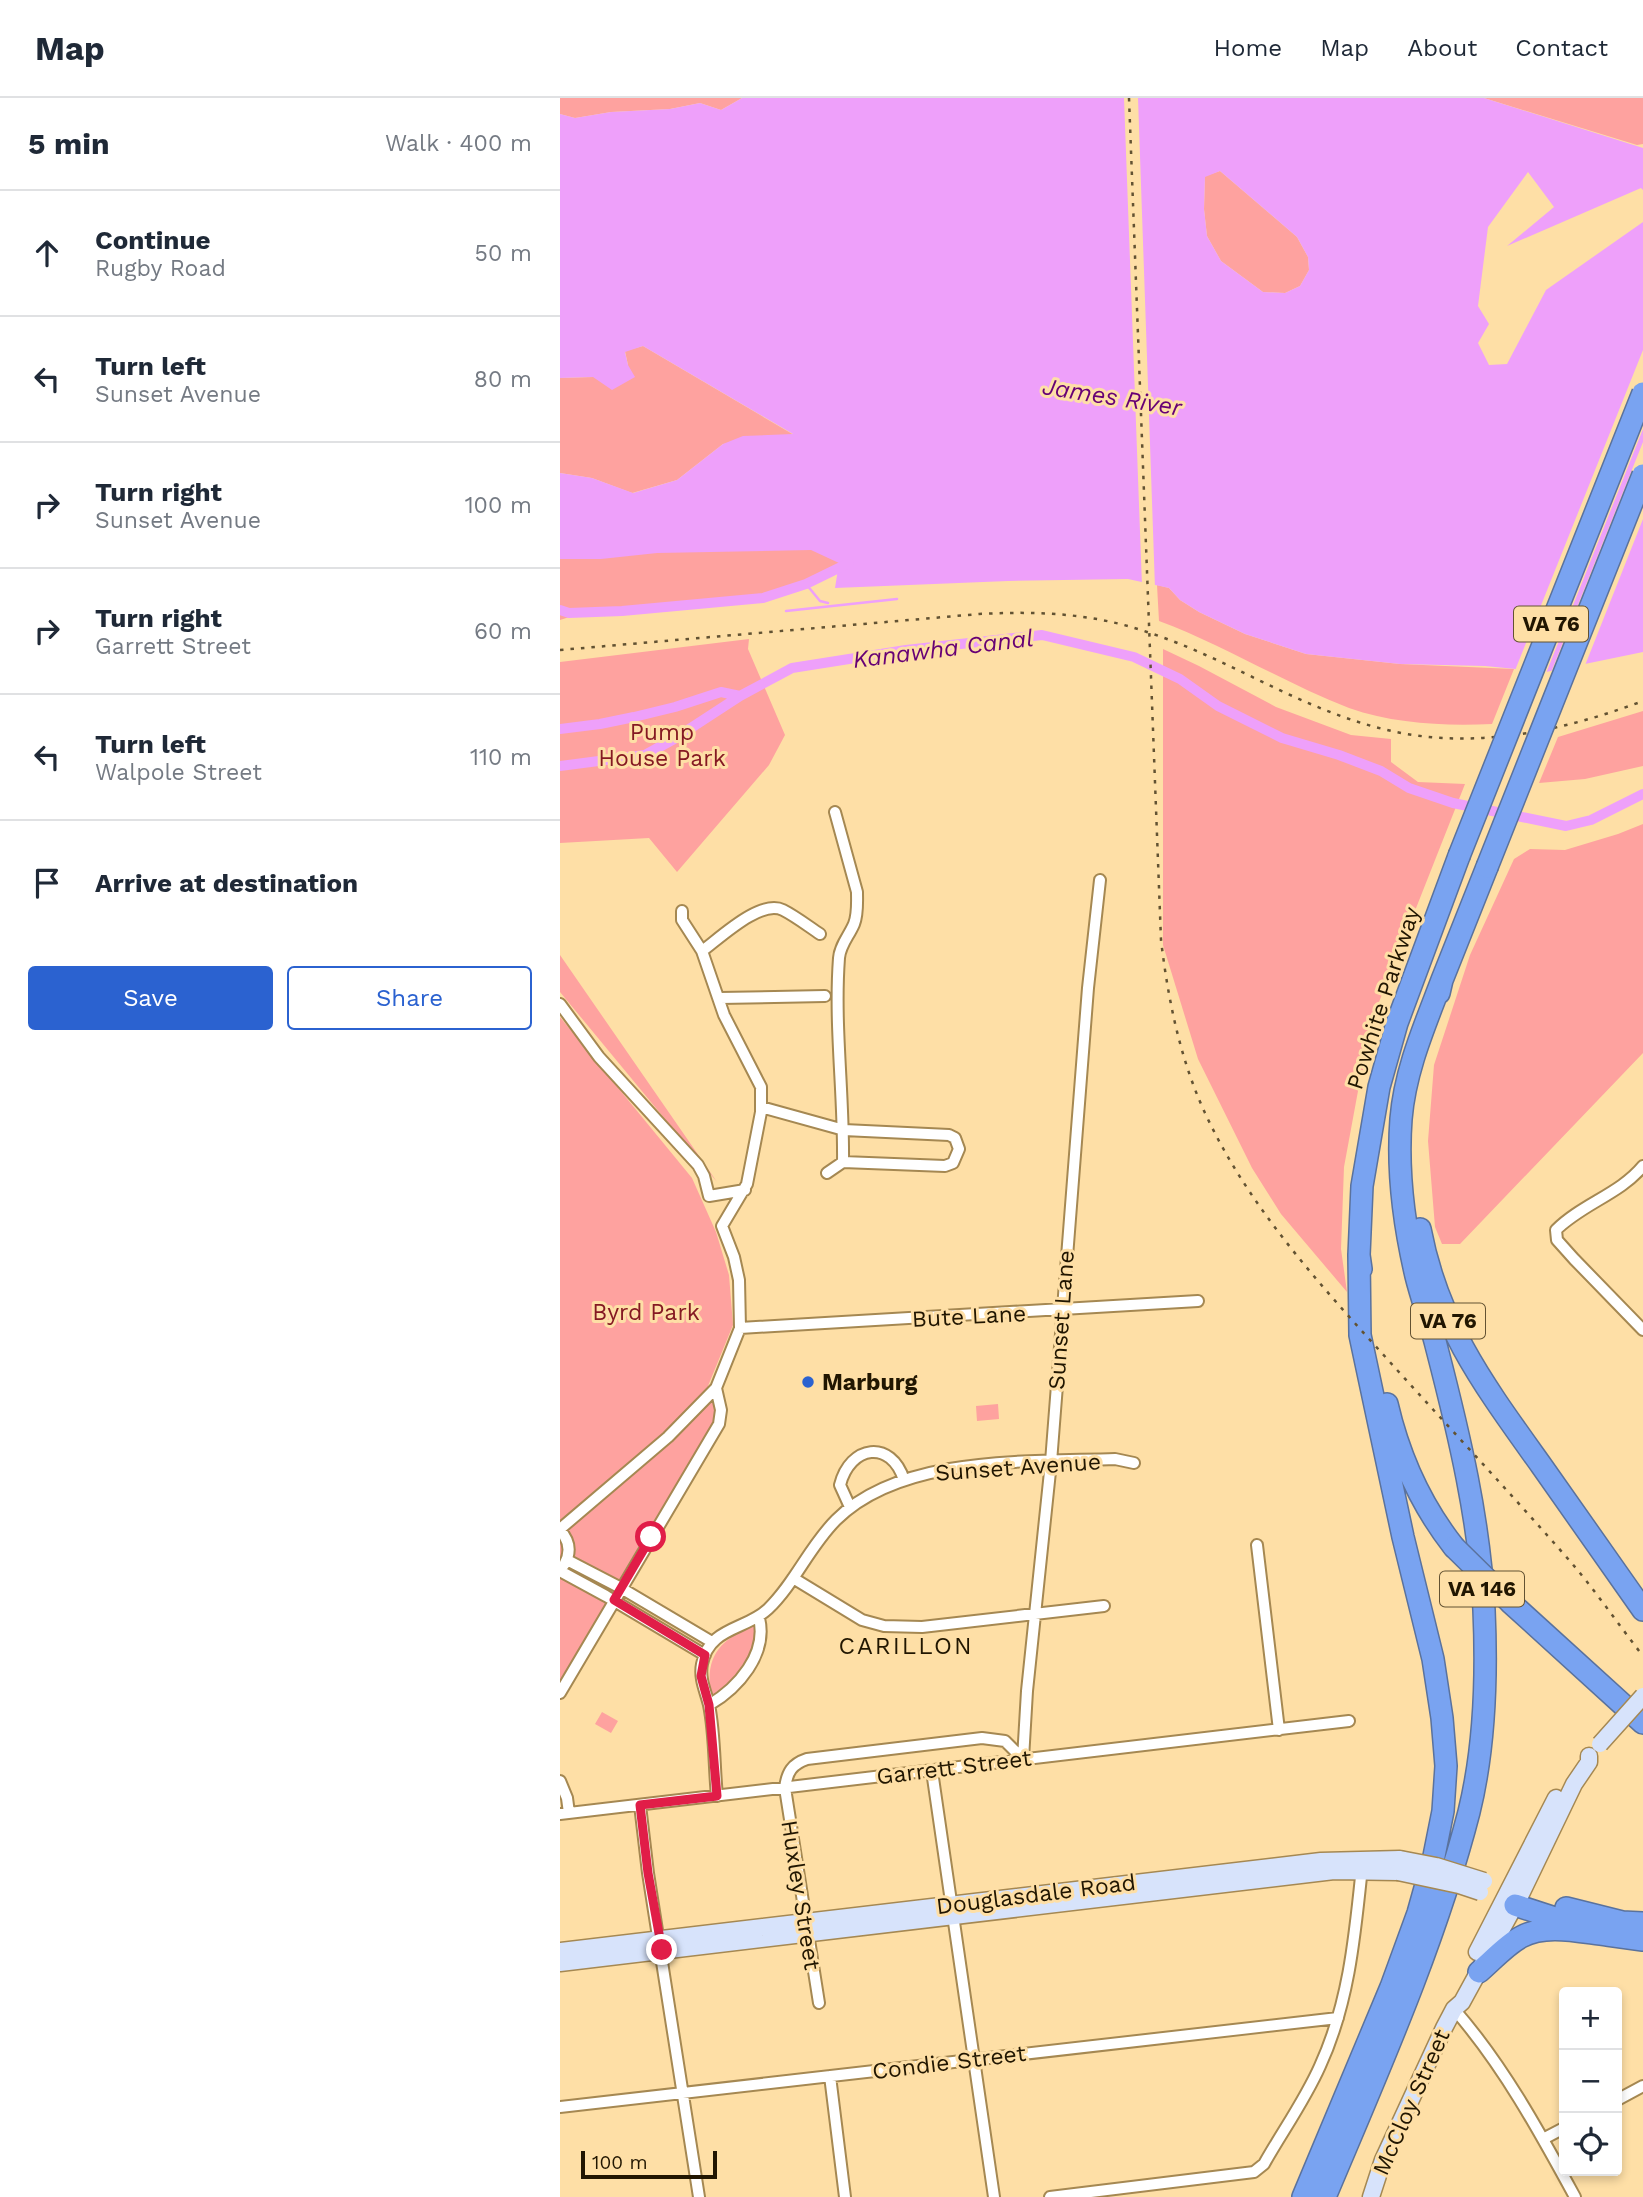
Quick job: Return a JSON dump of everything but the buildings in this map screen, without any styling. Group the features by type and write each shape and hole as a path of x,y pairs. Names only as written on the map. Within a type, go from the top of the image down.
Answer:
{"highway":[{"name":"Powhite Parkway","path":"1643,393 1459,856 1397,1023 1379,1087 1362,1186 1359,1255 1367,1316 1389,1411 1402,1454 1434,1522 1454,1548 1511,1603 1643,1723"},
{"name":"VA 76","path":"1643,475 1443,980 1415,1105 1412,1162 1421,1235 1450,1325 1482,1382 1643,1610"},
{"name":"VA 146","path":"1327,2194 1432,1930 1469,1810 1479,1753 1485,1689 1484,1636 1476,1536 1465,1467 1407,1236 1400,1162 1401,1118 1413,1054 1443,980"},
{"name":"VA 146","path":"1303,2197 1391,1987 1418,1913 1438,1833 1446,1766 1433,1659 1400,1523 1360,1335 1359,1255"},
{"path":"1512,1898 1622,1922 1643,1923"},
{"path":"1512,1898 1607,1935"},
{"path":"1479,1972 1519,1938 1531,1932 1557,1930 1643,1940"}],"street":[{"path":"835,812 857,892 854,924 839,955 844,1162"},
{"name":"Sunset Lane","path":"1023,1759 1034,1615 1051,1462 1088,988 1100,880"},
{"path":"702,951 755,913 770,907 782,910 820,934"},
{"path":"562,1567 569,1546 560,1530 668,1437 716,1388 740,1328 739,1280 734,1257 722,1226 744,1190 761,1107 761,1087 728,1023 702,951 682,920 682,911"},
{"path":"720,998 825,996"},
{"path":"560,1004 599,1057 698,1166 704,1176 709,1196 744,1190"},
{"path":"761,1107 844,1130 949,1135 955,1138 960,1149 953,1163 945,1166 844,1162 827,1173"},
{"path":"1643,1166 1634,1177 1569,1217 1556,1230 1558,1240 1574,1259 1643,1330"},
{"name":"Bute Lane","path":"740,1328 1198,1301"},
{"path":"560,1693 719,1424 721,1410 716,1388"},
{"name":"Sunset Avenue","path":"850,1507 840,1485 847,1465 865,1453 877,1451 895,1462 904,1480"},
{"name":"Sunset Avenue","path":"712,1642 729,1629 759,1618 777,1600 804,1558 823,1535 850,1507 885,1487 963,1466 1115,1459 1134,1463"},
{"path":"1257,1545 1279,1730"},
{"path":"562,1567 621,1588 712,1642 705,1655 701,1676 709,1705 717,1796"},
{"path":"562,1567 705,1655"},
{"path":"793,1578 862,1620 884,1626 922,1627 1104,1606"},
{"path":"709,1705 732,1690 744,1676 753,1660 759,1639 759,1618"},
{"path":"1512,1898 1594,1750 1643,1696"},
{"name":"Garrett Street","path":"564,1813 1349,1721"},
{"path":"785,1788 790,1769 797,1762 886,1748 993,1738 1005,1741 1023,1759"},
{"path":"932,1770 994,2197"},
{"path":"560,1781 566,1798 564,1813"},
{"name":"Huxley Street","path":"785,1788 805,1928 819,2003"},
{"path":"640,1805 648,1873 699,2197"},
{"name":"Douglasdale Road","path":"560,1951 661,1945 805,1928 1321,1861 1399,1866 1459,1885 1482,1887 1512,1898"},
{"path":"1050,2197 1254,2172 1264,2164 1320,2067 1338,2018 1350,1972 1362,1865"},
{"name":"McCloy Street","path":"1371,2197 1383,2160 1444,2028 1479,1972 1512,1898"},
{"name":"McCloy Street","path":"1454,2009 1454,1997 1512,1898"},
{"name":"Douglasdale Road","path":"560,1963 661,1945"},
{"path":"1454,2009 1485,2044 1544,2139 1575,2197"},
{"name":"Condie Street","path":"560,2107 1338,2018"},
{"path":"830,2076 845,2197"},
{"path":"1622,2097 1643,2086"},
{"path":"1544,2139 1559,2131"}],"green space":[{"path":"560,98 742,98 721,110 700,103 670,109 611,112 575,118 560,114"},
{"path":"1484,98 1643,98 1643,144 1637,145"},
{"path":"1220,171 1297,237 1308,257 1309,270 1300,286 1285,293 1263,292 1221,261 1207,236 1204,209 1205,176"},
{"path":"643,346 794,435 723,444 677,480 632,493 592,478 560,473 560,378 593,377 628,365 625,351"},
{"path":"790,542 859,560 795,589 759,599 582,613 560,620 560,553"},
{"path":"1157,585 1169,588 1180,600 1199,612 1245,634 1306,654 1400,664 1514,669 1492,724 1438,724 1384,718 1325,698 1159,621"},
{"name":"Pump House Park","path":"749,639 748,649 785,735 769,765 677,872 649,838 560,843 560,662"},
{"path":"1163,649 1276,707 1351,735 1391,739 1391,762 1418,782 1465,784 1379,1002 1358,1091 1344,1167 1341,1249 1347,1292 1281,1214 1252,1168 1198,1059 1163,945"},
{"path":"1643,711 1643,766 1585,779 1539,783 1558,737"},
{"path":"1643,824 1643,1053 1460,1244 1442,1244 1435,1227 1428,1141 1434,1065 1470,955 1514,859 1530,849 1565,850"},
{"path":"560,955 717,1182 560,992"},
{"name":"Byrd Park","path":"560,1017 692,1178 716,1232 729,1275 733,1325 708,1386 714,1403 714,1422 560,1683"},
{"path":"998,1404 999,1419 977,1421 976,1406"},
{"path":"757,1625 752,1650 744,1668 712,1700 710,1672 717,1652 733,1637"},
{"path":"602,1712 618,1721 611,1733 595,1724"}],"water":[{"name":"James River","path":"742,98 1484,98 1643,148 1643,190 1641,188 1507,246 1554,207 1528,172 1488,227 1478,306 1489,324 1478,343 1489,365 1507,364 1546,290 1643,222 1643,652 1546,672 1485,666 1400,664 1306,654 1245,634 1199,612 1180,600 1169,588 1128,579 835,588 839,563 811,550 657,553 601,559 560,559 560,473 592,478 633,493 677,480 723,444 743,436 793,434 643,346 625,352 635,377 612,390 593,377 560,378 560,114 575,118 611,112 670,109 700,103 721,110","holes":["1220,171 1297,237 1308,257 1309,270 1300,286 1285,293 1263,292 1221,261 1207,236 1205,177"]}],"pier":[{"path":"1124,98 1138,98 1155,588 1142,586"},
{"path":"1643,350 1643,429 1545,676 1514,673"},
{"path":"1643,442 1643,519 1584,668 1550,675"}],"waterway":[{"path":"560,610 569,613 622,611 763,598 806,584 849,563"},
{"path":"806,584 820,601 828,603"},
{"path":"786,611 897,599"},
{"name":"Kanawha Canal","path":"560,766 645,755 740,696 792,668 906,650 1042,635 1134,657 1180,679 1218,706 1282,738 1339,755 1381,771 1409,788 1453,803 1566,826 1591,820 1643,794"},
{"path":"560,729 634,717 721,692 740,696"}],"railway":[{"path":"1129,98 1161,940 1171,1006 1182,1050 1205,1113 1244,1184 1267,1217 1344,1311 1569,1560 1643,1656"},
{"path":"560,650 979,614 1043,613 1085,617 1147,632 1206,655 1322,709 1383,729 1416,735 1449,738 1515,735 1580,722 1643,701"}],"place":[{"name":"Marburg","path":"808,1382"}],"district":[{"name":"CARILLON","path":"906,1646"}],"route":[{"path":"651,1537 614,1600 705,1655 701,1676 709,1705 717,1796 640,1805 648,1873 662,1950"}]}
